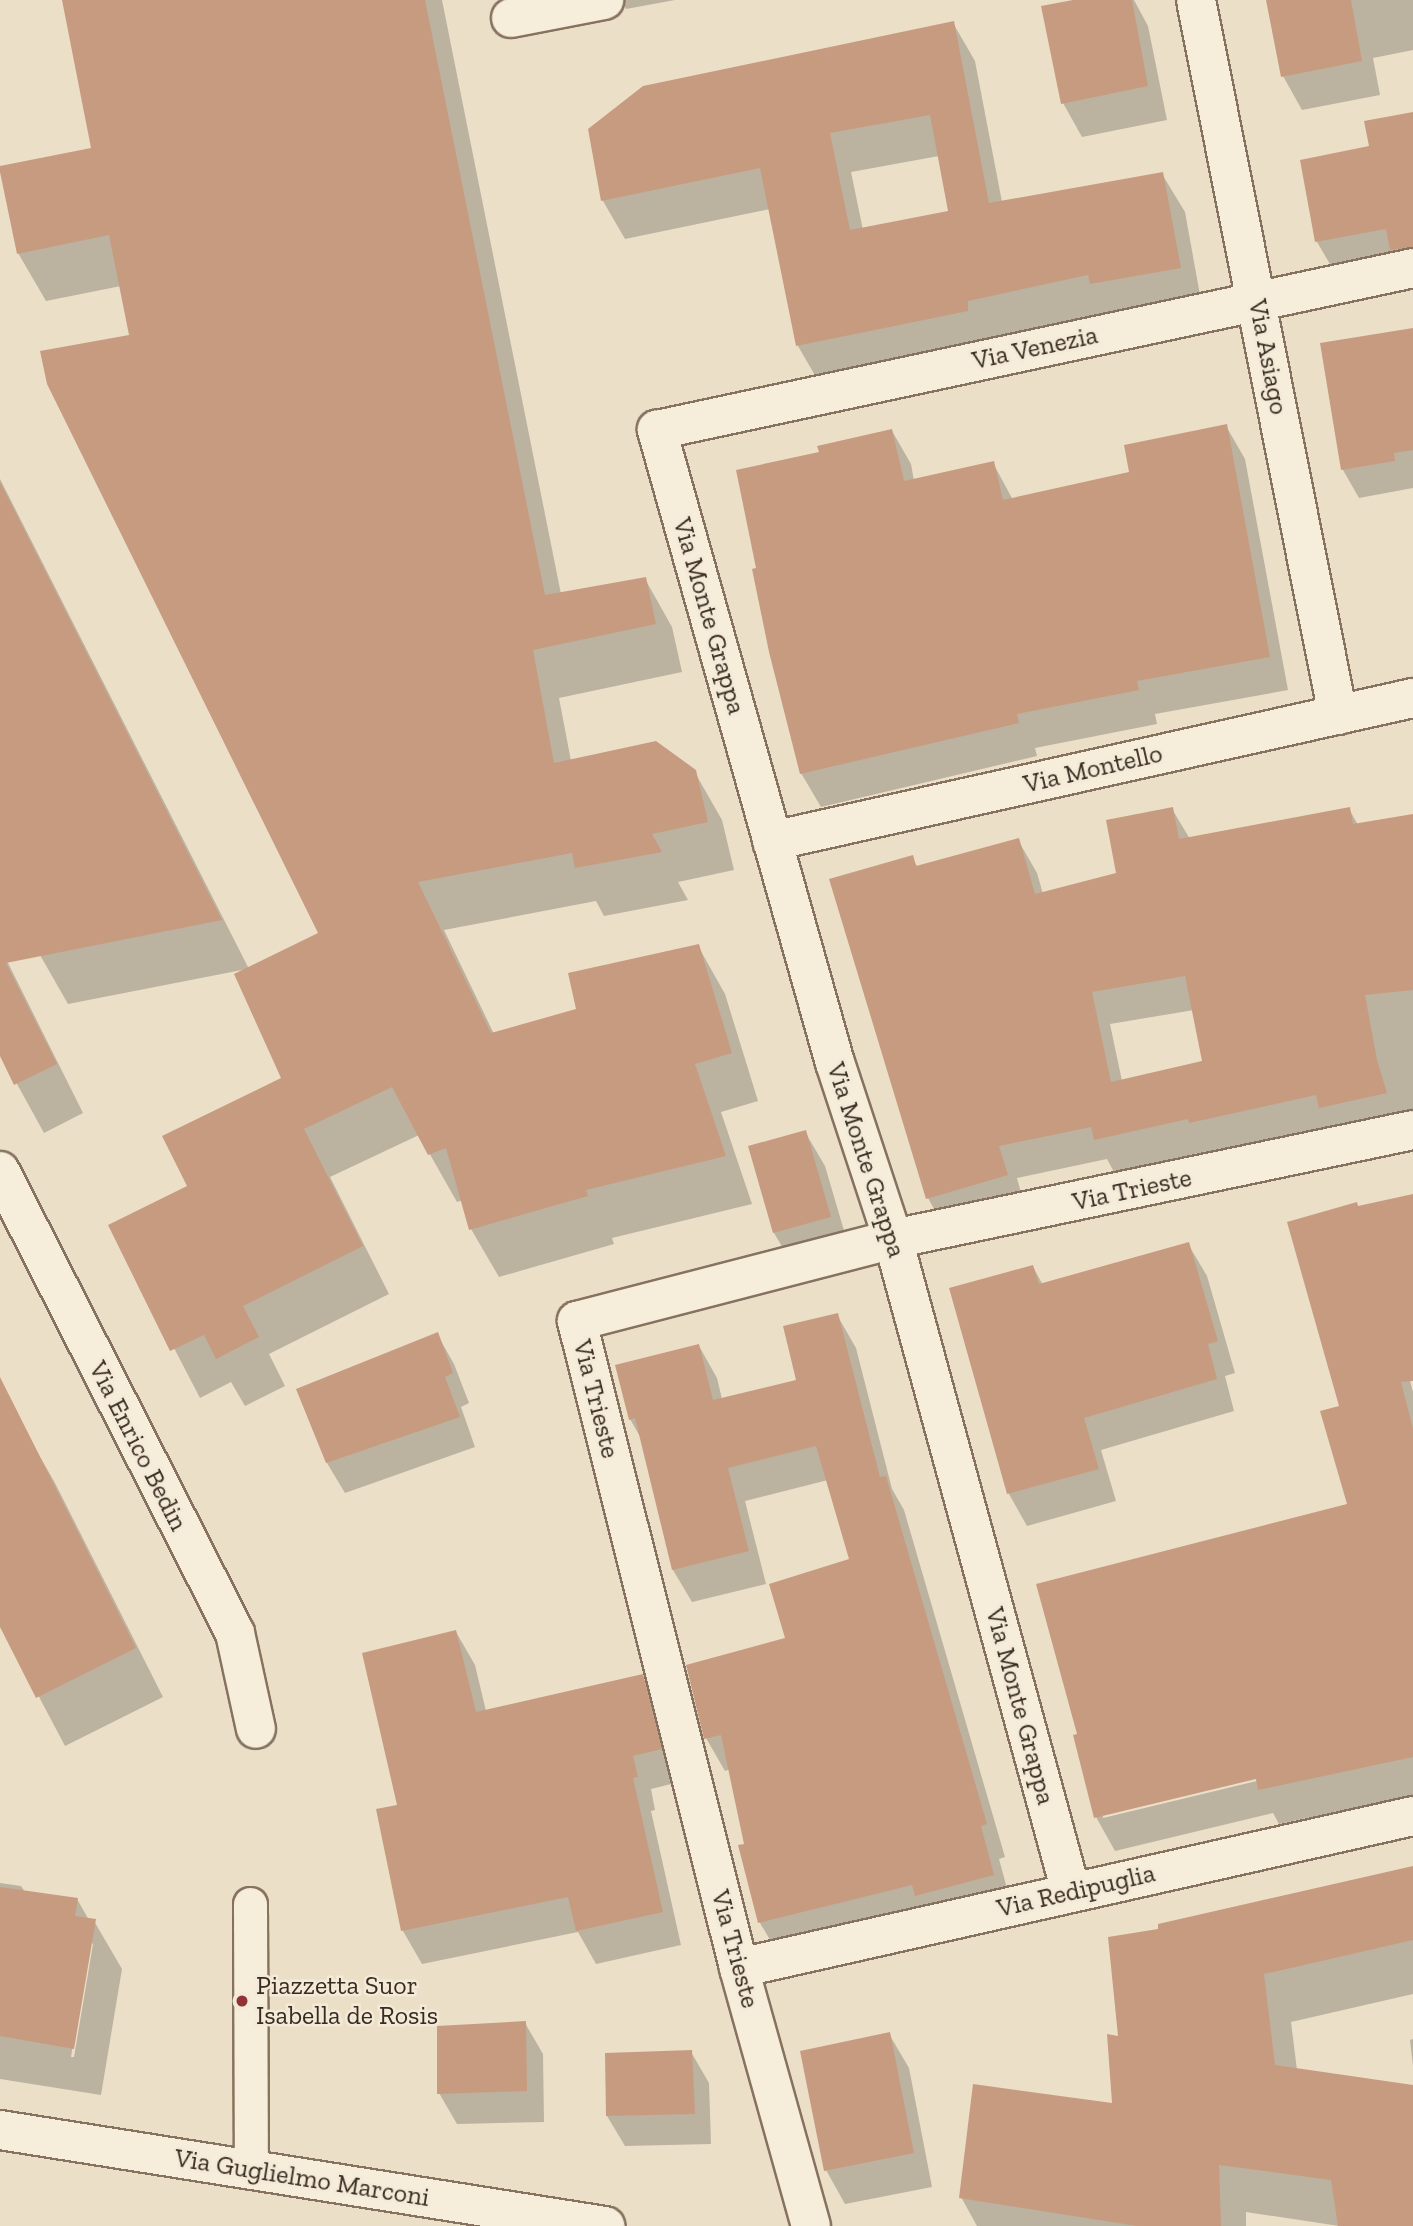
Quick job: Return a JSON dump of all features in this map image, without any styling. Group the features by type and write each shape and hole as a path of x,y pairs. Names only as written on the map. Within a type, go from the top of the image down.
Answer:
{"street":[{"path":"510,9 604,0"},
{"name":"Via Asiago","path":"1196,0 1338,715"},
{"name":"Via Venezia","path":"657,430 1413,268"},
{"name":"Via Monte Grappa","path":"657,430 835,1063 893,1239 1071,1892"},
{"name":"Via Montello","path":"772,841 1413,698"},
{"name":"Via Trieste","path":"811,2226 739,1968 577,1321 893,1239 1413,1130"},
{"name":"Via Enrico Bedin","path":"0,1171 235,1633 256,1728"},
{"name":"Via Redipuglia","path":"739,1968 1413,1816"},
{"name":"Via Guglielmo Marconi","path":"0,2130 605,2226"}],"lane":[{"path":"250,1904 251,2170"}],"building":[{"path":"62,0 425,0 545,595 646,577 656,624 533,650 554,763 656,741 696,770 708,822 652,834 662,852 575,868 572,853 418,882 491,1033 576,1009 568,973 699,944 732,1053 695,1064 726,1156 586,1190 588,1196 469,1230 446,1148 428,1155 392,1087 304,1129 363,1246 243,1306 259,1337 216,1359 204,1335 170,1351 108,1225 187,1186 162,1136 281,1078 234,974 318,933 47,384 40,351 129,335 109,235 17,254 0,172 0,166 91,148"},
{"path":"1073,0 1132,0 1148,86 1061,104 1041,6"},
{"path":"1266,0 1351,0 1362,61 1281,77"},
{"path":"954,21 989,203 1163,172 1181,268 1090,284 1088,275 968,301 968,311 796,346 760,168 601,201 588,129 643,86","holes":["930,115 948,211 850,230 830,133"]},
{"path":"1413,112 1413,247 1390,250 1386,229 1315,242 1300,160 1369,146 1364,121"},
{"path":"1413,328 1413,450 1394,453 1395,461 1341,470 1320,343"},
{"path":"1227,424 1270,657 1137,681 1139,690 1017,714 1019,723 800,774 769,652 752,569 756,568 736,470 819,452 817,446 892,429 904,481 994,461 1003,500 1129,472 1124,445"},
{"path":"0,482 222,920 6,963 57,1064 14,1085 0,1056"},
{"path":"1173,807 1179,839 1350,807 1353,824 1413,814 1413,990 1365,995 1377,1060 1387,1093 1319,1108 1316,1095 1189,1123 1188,1119 1094,1140 1091,1127 999,1146 1008,1175 926,1199 829,879 913,855 916,866 1019,838 1035,894 1116,873 1106,820","holes":["1185,976 1202,1061 1111,1082 1092,992"]},
{"path":"806,1130 831,1217 773,1233 748,1146"},
{"path":"1413,1194 1413,1381 1401,1382 1413,1429 1413,1757 1258,1790 1256,1779 1094,1818 1073,1735 1077,1734 1036,1584 1347,1504 1320,1411 1339,1406 1287,1222 1357,1202 1358,1206"},
{"path":"1189,1242 1218,1341 1208,1344 1217,1379 1084,1418 1099,1469 1007,1494 949,1288 1033,1265 1039,1284"},
{"path":"838,1313 880,1477 886,1476 987,1824 981,1826 994,1875 915,1896 912,1885 758,1923 738,1845 744,1844 721,1735 704,1739 686,1665 785,1638 769,1584 849,1559 816,1446 728,1468 749,1551 672,1570 635,1418 629,1420 615,1365 699,1344 713,1400 796,1380 783,1326"},
{"path":"438,1332 453,1373 445,1377 460,1417 326,1463 296,1389"},
{"path":"0,1377 136,1648 36,1698 0,1627"},
{"path":"456,1630 476,1712 643,1674 662,1749 633,1756 638,1777 633,1778 663,1912 576,1931 568,1897 401,1931 376,1809 397,1805 362,1653"},
{"path":"1413,1866 1413,1940 1264,1974 1275,2065 1413,2085 1413,2226 1338,2226 1331,2180 1219,2165 1221,2226 1137,2226 959,2198 973,2084 1112,2103 1107,2034 1118,2036 1108,1937 1158,1929 1158,1924"},
{"path":"0,1887 78,1898 75,1916 96,1919 74,2049 0,2036"},
{"path":"526,2021 527,2091 437,2094 437,2026"},
{"path":"890,2032 914,2153 824,2171 800,2051"},
{"path":"692,2050 695,2114 606,2116 605,2053"}],"place":[{"name":"Piazzetta Suor Isabella de Rosis","path":"242,2001"}]}
